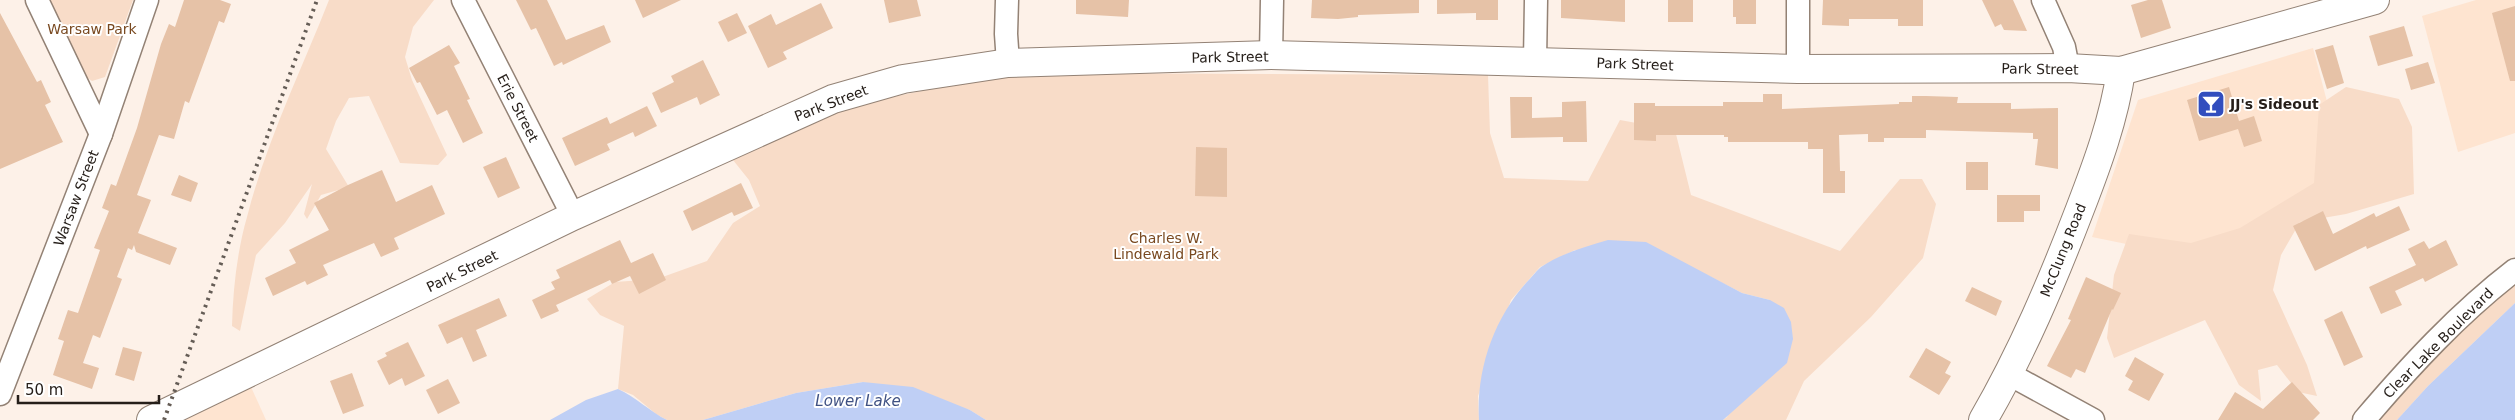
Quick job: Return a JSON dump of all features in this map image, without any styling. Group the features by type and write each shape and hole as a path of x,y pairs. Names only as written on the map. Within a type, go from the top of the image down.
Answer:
{"street":[{"path":"37,0 101,134"},
{"name":"Warsaw Street","path":"0,394 101,134 147,0"},
{"name":"Erie Street","path":"463,0 573,216"},
{"path":"1007,0 1006,34 1008,63"},
{"path":"1271,55 1272,0"},
{"path":"1534,61 1536,0"},
{"path":"1798,0 1798,69"},
{"path":"2043,0 2064,48 2068,68"},
{"name":"Park Street","path":"151,420 573,216 833,99 903,79 1008,63 1271,55 1798,69 2068,68 2121,71 2375,0"},
{"name":"McClung Road","path":"1983,420 2009,374 2060,261 2099,159 2118,91 2121,71"},
{"name":"Clear Lake Boulevard","path":"2364,420 2416,360 2468,310 2515,270"},
{"path":"2009,374 2093,420"}],"shaded area":[{"path":"2476,0 2515,0 2515,133 2458,152 2422,16"},
{"path":"2313,48 2348,182 2195,258 2092,237 2138,100"},
{"path":"251,387 266,420 182,420"}],"green space":[{"name":"Warsaw Park","path":"46,0 133,0 105,77 92,81 82,74"},
{"path":"329,0 434,0 413,27 405,57 412,80 447,155 438,165 400,163 369,96 349,98 336,121 326,149 349,187 321,195 307,219 304,214 312,184 285,223 256,255 240,331 232,326 233,298 238,257 247,217 274,134"},
{"name":"Charles W. Lindewald Park","path":"1006,73 1488,75 1490,133 1504,178 1588,181 1620,120 1675,130 1691,195 1840,251 1900,179 1922,179 1936,204 1923,258 1871,317 1804,381 1786,420 1723,420 1727,417 1770,300 1742,293 1707,275 1575,250 1540,267 1511,300 1478,396 1479,420 986,420 970,410 863,382 796,393 703,420 667,420 656,414 633,395 618,389 624,326 600,315 587,299 615,282 657,279 707,261 733,223 760,206 749,180 733,160 757,149 757,146 860,104"},
{"path":"2346,87 2399,99 2412,127 2414,194 2346,214 2300,222 2281,255 2273,290 2307,365 2317,396 2298,392 2277,365 2258,370 2261,401 2239,385 2205,320 2114,358 2107,338 2114,275 2129,234 2191,243 2240,228 2314,183 2319,105"},
{"path":"2515,278 2515,303 2428,386 2397,420 2372,420 2404,383"}],"water":[{"path":"1608,240 1646,242 1742,293 1770,300 1784,308 1791,322 1793,339 1787,363 1723,420 1479,420 1480,383 1489,347 1504,313 1514,298 1537,270 1549,262 1574,251"},
{"path":"2515,303 2515,420 2397,420 2428,386"},
{"name":"Lower Lake","path":"863,382 913,387 970,410 986,420 703,420 796,393"},
{"path":"618,389 667,420 550,420 586,400"}],"building":[{"path":"184,0 220,0 231,4 224,23 219,21 189,103 185,101 174,139 159,135 137,195 151,200 138,233 177,248 170,265 136,252 134,245 132,250 128,248 117,277 122,279 100,338 93,335 83,363 99,368 92,389 53,375 64,341 58,339 68,310 78,313 100,250 94,248 109,211 102,208 111,184 116,186 137,128 161,44 169,24 175,27"},
{"path":"516,0 547,0 566,40 604,25 611,42 563,65 562,62 554,66 536,28 531,30"},
{"path":"635,0 681,0 643,18"},
{"path":"884,0 917,0 921,16 889,23"},
{"path":"1076,0 1129,0 1128,17 1076,14"},
{"path":"1312,0 1419,0 1419,13 1358,15 1358,17 1338,19 1311,18"},
{"path":"1437,0 1498,0 1498,20 1476,20 1476,13 1437,14"},
{"path":"1561,0 1625,0 1625,22 1561,18"},
{"path":"1668,0 1693,0 1693,22 1668,22"},
{"path":"1733,0 1756,0 1756,24 1736,24 1736,17 1733,17"},
{"path":"1823,0 1923,0 1923,26 1898,26 1898,19 1849,19 1849,26 1822,25"},
{"path":"1982,0 2013,0 2027,31 2004,30 2001,24 1995,27"},
{"path":"2148,0 2162,0 2171,28 2141,38 2131,5"},
{"path":"821,3 833,28 783,52 787,59 768,68 748,26 771,14 776,25"},
{"path":"2515,6 2515,81 2510,81 2492,13"},
{"path":"0,13 37,82 41,80 51,102 45,105 63,142 0,169"},
{"path":"737,13 747,33 728,42 718,22"},
{"path":"2404,26 2413,56 2378,66 2369,36"},
{"path":"449,45 460,63 454,66 470,99 467,100 483,133 463,143 447,110 437,115 420,82 417,83 409,68"},
{"path":"2333,45 2344,83 2327,89 2315,50"},
{"path":"703,60 720,95 700,105 697,97 661,113 652,93 674,82 671,76"},
{"path":"2428,62 2435,83 2411,90 2405,69"},
{"name":"JJ's Sideout","path":"2229,87 2239,121 2254,116 2262,141 2244,147 2238,129 2199,141 2187,100"},
{"path":"1763,94 1782,94 1782,109 1899,104 1899,102 1912,102 1912,96 1958,97 1957,103 2011,103 2011,109 2058,108 2058,169 2035,165 2038,139 2033,139 2033,133 1926,130 1926,138 1884,138 1884,142 1868,142 1868,134 1839,135 1840,171 1845,171 1845,193 1823,193 1823,149 1808,149 1808,142 1728,142 1728,137 1724,137 1724,135 1656,135 1656,141 1634,140 1634,103 1655,103 1655,106 1723,106 1723,102 1763,102"},
{"path":"1510,97 1532,97 1532,118 1562,117 1562,102 1586,101 1587,142 1563,142 1563,137 1511,138"},
{"path":"647,106 657,126 635,137 633,132 607,144 610,150 575,166 562,138 607,117 610,124"},
{"path":"1196,147 1227,148 1227,197 1195,196"},
{"path":"506,157 520,188 498,198 483,167"},
{"path":"1966,162 1988,162 1988,190 1966,190"},
{"path":"382,170 396,202 432,185 445,214 394,238 399,249 381,257 374,243 323,265 328,275 307,285 305,281 273,296 265,278 296,263 289,250 329,230 314,203"},
{"path":"179,175 198,183 191,202 171,195"},
{"path":"741,183 753,208 734,216 732,212 692,231 683,211"},
{"path":"1997,195 2040,195 2040,211 2024,211 2024,222 1997,222"},
{"path":"2399,206 2410,230 2367,249 2366,246 2315,271 2293,226 2323,211 2333,234 2374,213 2376,217"},
{"path":"620,240 631,263 653,253 666,280 639,294 630,276 612,284 610,280 556,305 559,311 541,319 532,300 555,289 551,282 560,278 556,270"},
{"path":"2446,240 2458,265 2425,282 2423,278 2395,291 2402,305 2381,314 2369,287 2416,265 2408,249 2424,241 2429,249"},
{"path":"2086,277 2121,293 2112,309 2085,373 2076,369 2071,378 2047,366 2071,320 2068,319"},
{"path":"1972,287 2002,301 1996,316 1965,301"},
{"path":"499,298 507,316 476,330 487,356 473,362 462,337 447,344 438,325"},
{"path":"2342,311 2363,357 2344,366 2324,320"},
{"path":"408,342 425,376 405,386 402,378 389,385 377,361 387,356 385,353"},
{"path":"123,347 142,352 134,381 115,375"},
{"path":"1926,348 1951,362 1945,373 1951,376 1939,395 1909,377"},
{"path":"2135,357 2164,374 2149,401 2128,390 2133,381 2125,376"},
{"path":"352,373 364,406 343,414 330,381"},
{"path":"448,379 460,403 438,414 426,390"},
{"path":"2292,382 2320,413 2313,420 2218,420 2235,392 2263,409"}],"railway":[{"path":"164,420 317,0"}],"place":[{"name":"JJ's Sideout","path":"2211,104"}]}
